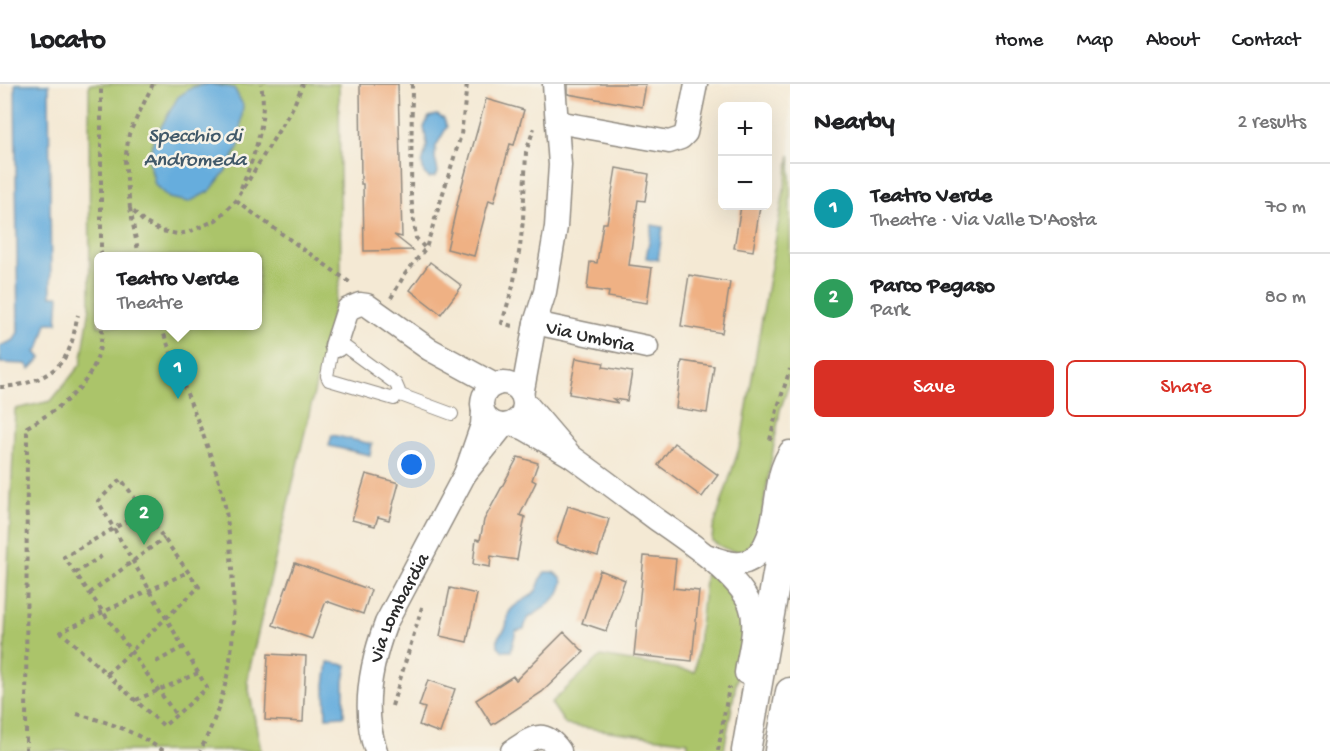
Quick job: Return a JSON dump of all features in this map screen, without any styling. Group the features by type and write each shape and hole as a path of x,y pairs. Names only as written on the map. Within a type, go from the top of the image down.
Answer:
{"street":[{"name":"Via Lombardia","path":"376,751 368,707 372,667 377,646 386,623 465,474 491,395 545,292 556,227 560,165 547,121 554,84"},
{"path":"547,121 669,142 681,138 686,133 696,84"},
{"path":"336,346 348,309 360,304 367,305 377,310 491,395"},
{"name":"Via Lombardia","path":"465,474 507,424 521,415 526,325"},
{"name":"Via Umbria","path":"526,325 647,347"},
{"path":"491,395 512,385 571,456"},
{"path":"491,395 491,422 525,429 571,456 705,555 736,583 750,604 753,627 737,725 744,751"},
{"path":"705,555 735,563 746,561 755,555 767,541 782,468 780,447"},
{"path":"744,751 790,500"},
{"path":"779,751 790,692"},
{"path":"512,751 540,736 547,738 560,751"}],"lane":[{"path":"336,346 344,346 396,384 399,391 394,399 329,380 327,376 332,350 336,346"},
{"path":"398,394 452,414"}],"path":[{"path":"101,84 101,252"},
{"path":"138,252 130,208 125,161 129,134 153,84"},
{"path":"236,201 254,155 259,134 263,111 261,84"},
{"path":"130,208 144,222 161,231 178,234 189,232 216,219 236,201 293,107 303,84"},
{"path":"412,84 411,196 416,238 426,248"},
{"path":"394,294 405,274 426,248 461,135 467,84"},
{"path":"526,325 502,323 513,286 520,247 526,152 547,121"},
{"path":"236,201 357,288"},
{"path":"0,387 27,383 56,370 70,348 78,315"},
{"path":"26,751 27,427 56,410 83,386 96,360 101,330"},
{"path":"163,330 222,491 230,543 234,633 230,665 212,728 200,751"},
{"path":"780,447 777,410 790,369"},
{"path":"107,674 166,619 199,587 121,479 98,501 113,528 133,561 150,591 166,619 207,688 164,726 136,700 107,674 61,632 150,591 188,572"},
{"path":"144,511 64,557 176,715"},
{"path":"90,593 164,538"},
{"path":"75,573 102,556"},
{"path":"391,711 425,597"},
{"path":"156,662 183,647"},
{"path":"136,700 198,673"},
{"path":"718,751 730,678"},
{"path":"78,714 133,732 164,751"}],"green space":[{"path":"89,84 339,84 341,277 247,680 261,751 0,751 15,409 51,401 81,364 90,307"},
{"path":"790,155 790,382 780,410 760,526 747,548 742,551 728,550 712,541 713,529 741,442"},
{"path":"706,572 728,589 737,600 744,612 745,621 724,751 688,751 688,742 566,725 551,703 601,656 695,672"}],"water":[{"path":"15,84 49,84 51,296 59,296 57,323 47,323 40,347 36,352 41,358 30,369 26,364 0,363 0,346 14,340 18,332"},
{"name":"Specchio di Andromeda","path":"209,84 234,88 243,105 239,146 227,169 210,191 189,202 169,198 155,185 149,160 153,141 178,97 193,87"},
{"path":"437,115 444,119 447,127 436,146 435,158 438,172 436,176 429,178 424,173 422,164 427,145 424,127 429,117"},
{"path":"652,225 663,227 658,260 646,258"},
{"path":"332,435 372,444 370,455 329,446"},
{"path":"545,572 553,572 561,577 563,582 559,594 527,619 524,629 516,631 511,651 503,651 498,646 498,639 506,627 509,613 515,605 534,593"},
{"path":"328,662 347,665 344,681 344,716 326,717 325,685"}],"building":[{"path":"360,84 398,84 402,237 394,235 413,250 364,251"},
{"path":"568,84 646,84 642,107 568,94"},
{"path":"486,99 524,110 514,145 510,144 494,202 489,200 474,256 447,249"},
{"path":"616,168 649,174 645,201 638,200 629,265 652,268 647,303 608,297 609,292 587,289 590,262 597,263 603,223 607,223"},
{"path":"740,210 759,210 753,251 734,248"},
{"path":"430,262 462,286 441,314 410,290"},
{"path":"689,275 730,282 722,333 681,326"},
{"path":"576,358 604,363 603,367 632,372 627,401 613,399 618,403 569,394"},
{"path":"682,361 714,366 707,413 676,408"},
{"path":"674,443 718,475 702,497 658,465"},
{"path":"518,457 538,463 532,480 536,482 520,515 525,517 517,560 491,556 490,567 473,564 476,539 480,540 484,520"},
{"path":"366,474 399,483 389,520 378,517 375,526 352,520"},
{"path":"568,506 609,519 598,556 556,543"},
{"path":"644,556 676,559 673,588 699,591 692,661 634,655"},
{"path":"295,563 371,590 363,614 326,601 312,639 273,625"},
{"path":"600,570 625,580 606,631 582,623"},
{"path":"450,588 477,594 467,642 440,636"},
{"path":"564,632 584,652 542,692 492,725 476,700 513,676 516,680"},
{"path":"268,654 306,656 303,722 265,720"},
{"path":"428,680 455,689 440,733 419,725 425,708 419,706"}],"place":[{"name":"Teatro Verde","path":"178,399"},
{"name":"Parco Pegaso","path":"144,545"}]}
